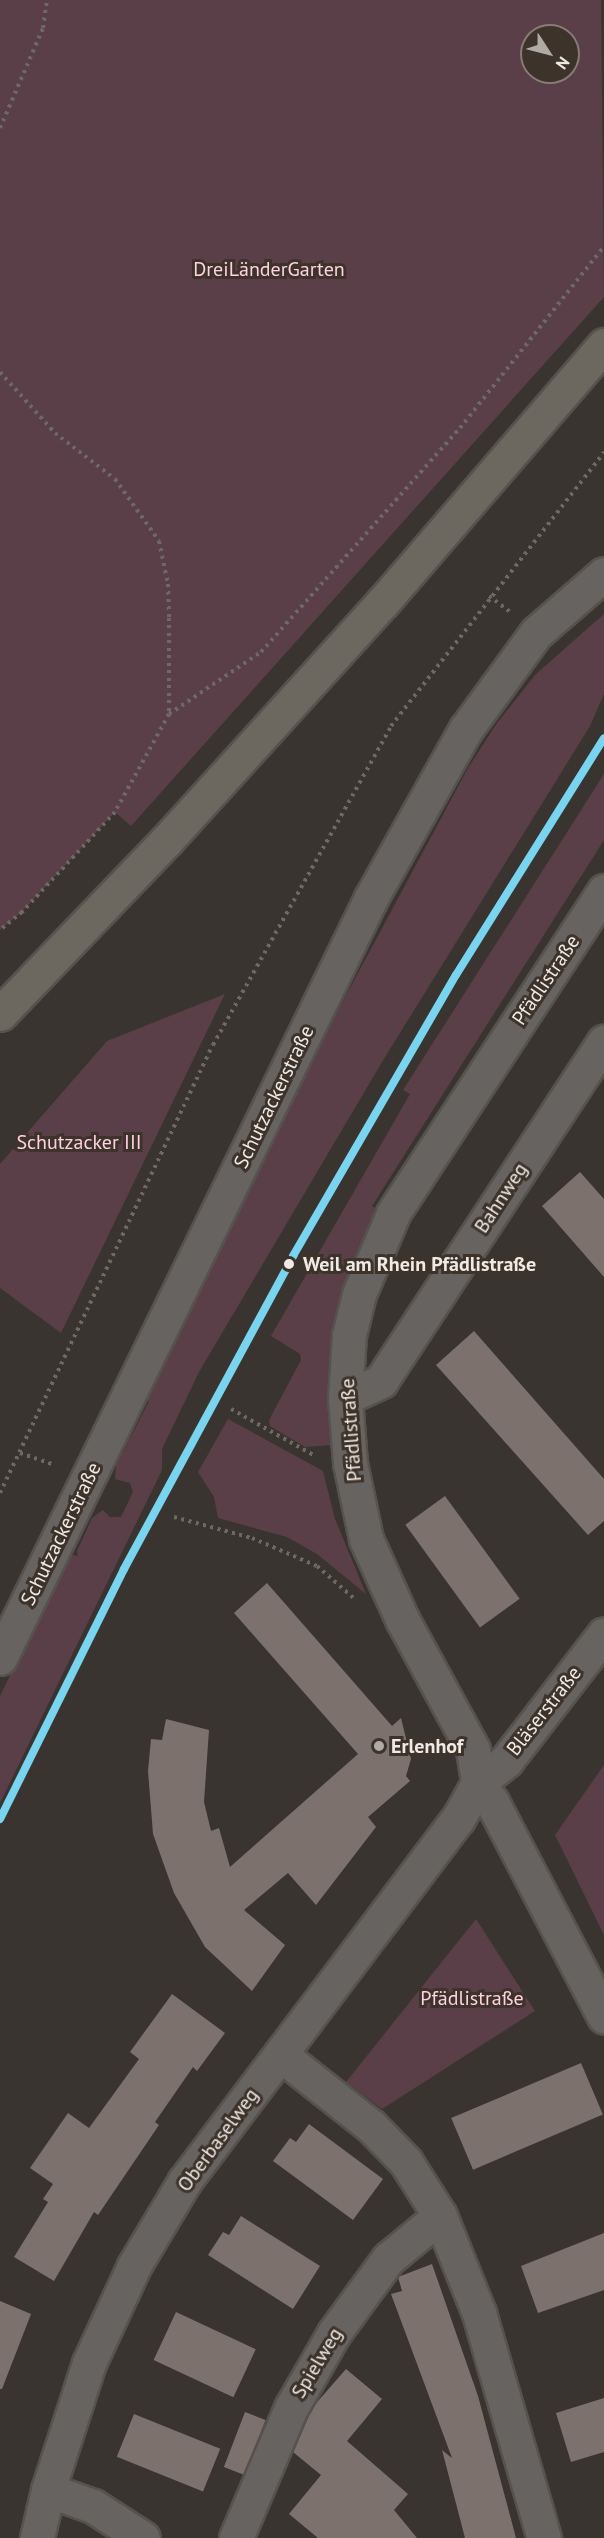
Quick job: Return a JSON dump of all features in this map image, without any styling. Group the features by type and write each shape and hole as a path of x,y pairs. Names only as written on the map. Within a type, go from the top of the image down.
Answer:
{"main road":[{"path":"0,1014 167,840 383,602 604,345"}],"street":[{"name":"Schutzackerstraße","path":"0,1658 371,898 466,729 536,633 604,574"},
{"name":"Pfädlistraße","path":"604,891 393,1214 359,1294 349,1335 345,1398 350,1458 366,1539 402,1619 473,1750 478,1783 492,1802 604,2016"},
{"name":"Bahnweg","path":"345,1398 381,1380 604,1042"},
{"name":"Bläserstraße","path":"478,1783 506,1761 604,1634"},
{"name":"Oberbaselweg","path":"37,2538 48,2490 89,2363 134,2266 184,2182 458,1819 478,1783"},
{"path":"281,2055 371,2126 406,2162 440,2216 479,2313 544,2538"},
{"name":"Spielweg","path":"236,2538 291,2408 334,2333 388,2259 440,2216"},
{"path":"48,2490 93,2506 143,2538"}],"path":[{"path":"0,128 43,28 47,0"},
{"path":"0,930 22,912 115,812 169,714 261,652 460,428 604,246"},
{"path":"0,372 3,380 55,433 115,478 159,541 168,584 169,714"},
{"path":"0,1493 2,1483 20,1453 213,1045 391,726 604,452"},
{"path":"231,1409 326,1462 350,1458"},
{"path":"20,1453 55,1465"},
{"path":"174,1517 252,1538 317,1566 381,1622 402,1619"}],"green space":[{"name":"DreiLänderGarten","path":"0,0 601,0 604,297 131,826 115,812 22,912 0,930"},
{"path":"604,614 604,694 590,726 382,1062 199,1372 162,1449 162,1470 0,1803 0,1696 69,1554 78,1556 77,1551 92,1518 103,1510 110,1517 121,1517 133,1492 130,1483 115,1479 116,1465 149,1401 140,1396 344,999 468,768 497,723 536,674"},
{"path":"604,774 604,840 372,1206 382,1212 332,1358 331,1445 305,1447 270,1426 269,1420 301,1360 300,1354 271,1336 410,1094 403,1090"},
{"name":"Schutzacker III","path":"225,994 61,1333 0,1288 0,1164 107,1041"},
{"path":"228,1419 323,1471 335,1519 366,1594 317,1554 287,1537 218,1518 214,1497 198,1472"},
{"path":"604,1765 604,1935 555,1835"},
{"name":"Pfädlistraße","path":"476,1919 535,2011 382,2109 346,2082"}],"building":[{"path":"580,1172 604,1199 604,1277 542,1206"},
{"path":"474,1331 604,1479 604,1521 588,1535 436,1365"},
{"path":"445,1496 520,1599 480,1628 405,1525"},
{"path":"267,1583 392,1726 401,1718 411,1759 406,1776 410,1781 368,1817 376,1827 316,1905 288,1873 244,1910 285,1945 252,1991 205,1947 174,1893 153,1834 148,1771 151,1739 162,1740 166,1719 209,1730 204,1802 211,1831 219,1828 230,1867 358,1754 234,1613"},
{"path":"172,1994 225,2033 197,2071 193,2067 155,2122 159,2125 98,2215 94,2212 54,2281 14,2257 48,2202 43,2199 53,2184 30,2168 68,2113 89,2128 139,2059 130,2052"},
{"path":"581,2063 603,2115 473,2170 451,2118"},
{"path":"309,2124 383,2179 353,2220 273,2161 290,2138 296,2142"},
{"path":"241,2216 320,2266 293,2309 208,2255 223,2232 229,2235"},
{"path":"604,2233 604,2290 538,2313 521,2266"},
{"path":"432,2264 478,2396 516,2538 465,2538 442,2450 452,2458 391,2294 402,2291 398,2277"},
{"path":"0,2301 31,2314 2,2389 0,2389"},
{"path":"176,2312 256,2349 233,2397 154,2360"},
{"path":"346,2369 382,2399 347,2441 408,2494 394,2510 417,2538 318,2538 289,2514 321,2475 293,2452 312,2408"},
{"path":"604,2398 604,2452 571,2462 556,2413"},
{"path":"245,2412 266,2420 244,2475 224,2467"},
{"path":"134,2414 220,2449 203,2491 117,2457"}],"transit line":[{"path":"0,1819 124,1569 293,1256 456,975 604,738"}],"place":[{"name":"Weil am Rhein Pfädlistraße","path":"289,1264"},
{"name":"Erlenhof","path":"379,1746"}]}
